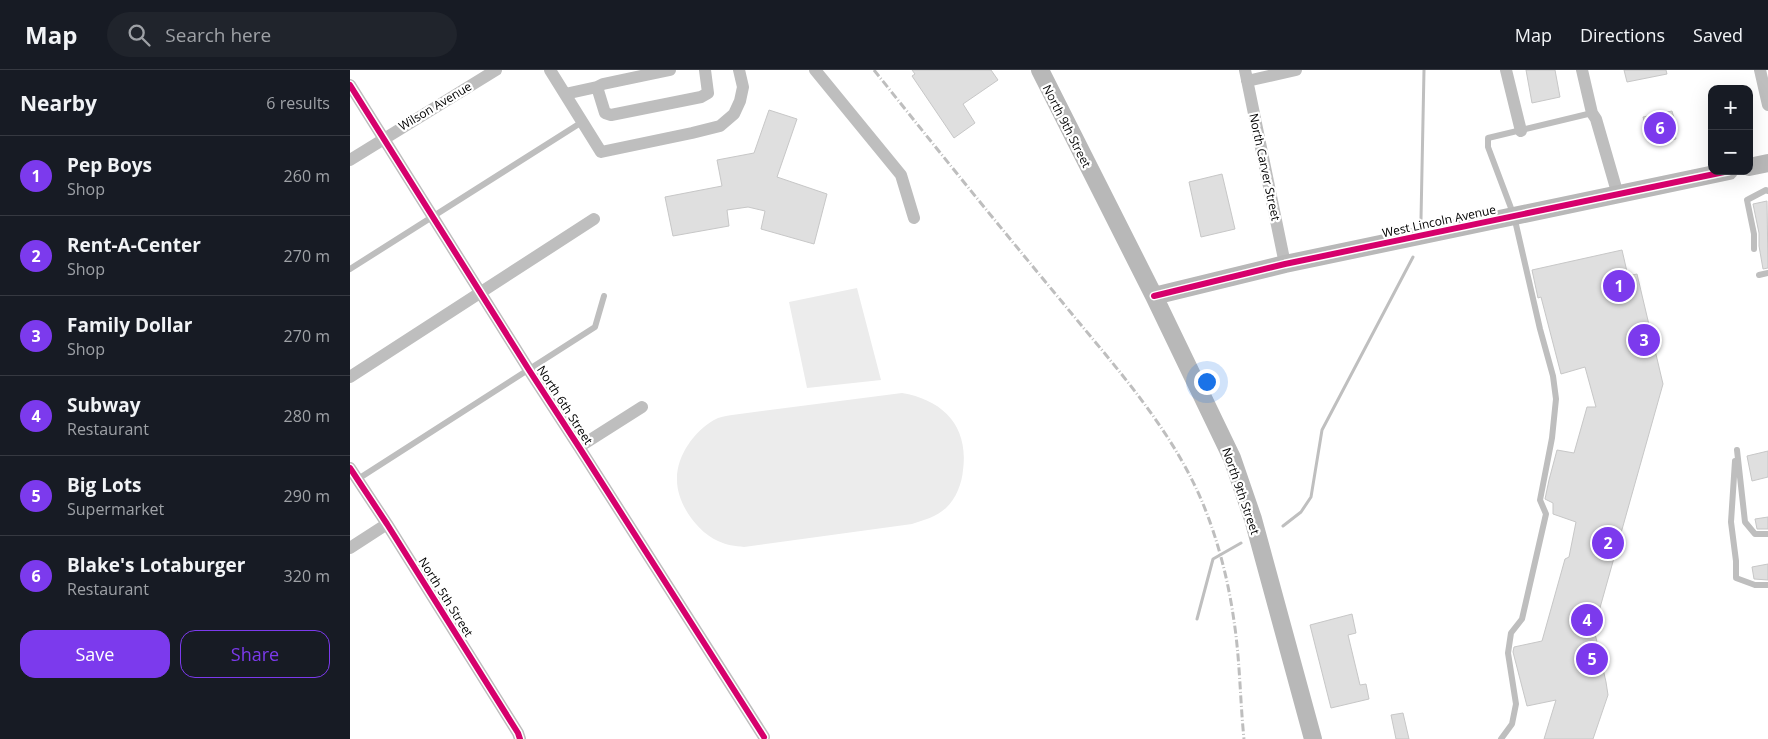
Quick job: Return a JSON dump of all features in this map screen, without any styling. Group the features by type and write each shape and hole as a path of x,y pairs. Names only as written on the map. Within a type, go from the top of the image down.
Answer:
{"main road":[{"name":"North 9th Street","path":"1040,70 1154,296 1232,458 1253,519 1313,739"},
{"path":"1753,166 1768,163"},
{"name":"West Lincoln Avenue","path":"1154,296 1285,264 1710,175"}],"street":[{"name":"Wilson Avenue","path":"350,160 384,137 496,70"},
{"path":"550,70 602,152 720,126 734,114 740,101 743,87 739,70"},
{"path":"565,94 670,70"},
{"path":"597,87 605,113 611,115 702,97 708,93 705,70"},
{"path":"814,70 900,175 914,218"},
{"path":"1246,75 1296,70"},
{"path":"1506,70 1521,131"},
{"path":"1582,70 1592,113 1596,119 1618,194"},
{"path":"1760,70 1768,105"},
{"name":"North Carver Street","path":"1246,75 1285,264"},
{"name":"North 6th Street","path":"350,84 480,294 764,737"},
{"path":"350,377 594,219"},
{"path":"579,447 642,407"},
{"name":"North 5th Street","path":"350,468 513,724 520,739"},
{"path":"350,548 387,524"}],"lane":[{"path":"1501,739 1512,724 1516,704 1508,653 1511,633 1522,620 1546,514 1540,500 1552,438 1556,399 1553,376 1514,216 1488,147 1488,138 1592,113"},
{"path":"350,269 582,122"},
{"path":"1754,249 1754,234 1747,200 1766,190 1768,191"},
{"path":"1759,275 1768,273"},
{"path":"358,480 595,327 604,296"},
{"path":"1737,450 1745,522 1756,534 1768,534"},
{"path":"1735,461 1731,522 1736,561 1736,578 1755,585 1768,585"}],"shaded area":[{"path":"857,288 881,380 807,388 789,302"},
{"path":"902,393 930,402 941,409 957,428 962,440 964,454 960,485 950,504 934,516 912,524 744,547 724,543 710,536 695,523 684,507 680,498 677,480 680,462 693,438 716,419 732,415"}],"building":[{"path":"912,70 991,70 998,80 963,104 975,123 954,138 912,76 915,74"},
{"path":"1526,70 1555,70 1560,97 1532,103"},
{"path":"1624,70 1666,70 1667,74 1627,82"},
{"path":"769,110 797,119 777,177 827,194 814,244 761,229 765,211 748,207 727,210 729,226 673,236 665,197 722,186 717,160 754,153"},
{"path":"1672,111 1676,125 1673,125 1676,139 1653,144 1650,130 1647,131 1643,117"},
{"path":"1222,174 1235,229 1201,237 1189,182"},
{"path":"1767,201 1768,268 1763,269 1759,233 1753,204"},
{"path":"1622,250 1628,276 1637,274 1663,384 1594,629 1608,695 1593,739 1544,739 1556,700 1527,706 1513,652 1514,647 1542,641 1565,559 1569,557 1576,522 1553,514 1553,503 1545,499 1549,480 1557,450 1574,453 1587,407 1596,407 1585,367 1561,374 1541,297 1538,298 1532,270"},
{"path":"1768,451 1768,477 1752,481 1747,456"},
{"path":"1768,517 1768,529 1757,529 1755,519"},
{"path":"1768,564 1768,580 1754,579 1752,567"},
{"path":"1352,614 1356,633 1348,635 1360,685 1366,684 1369,699 1331,708 1310,625"},
{"path":"1403,713 1409,739 1396,739 1391,715"}],"waterway":[{"path":"1421,219 1424,70"},
{"path":"1283,526 1301,512 1311,497 1322,430 1413,257"},
{"path":"1197,619 1213,559 1241,543"}],"railway":[{"path":"874,70 1124,377 1144,403 1179,456 1207,514 1227,580 1236,636 1244,739"}],"cycle path":[{"path":"350,85 529,370 764,737"},
{"path":"1154,296 1285,264 1710,175"},
{"path":"350,468 387,524 520,739"}],"place":[{"name":"Blake's Lotaburger","path":"1660,128"},
{"name":"Pep Boys","path":"1619,286"},
{"name":"Family Dollar","path":"1644,340"},
{"name":"Rent-A-Center","path":"1608,543"},
{"name":"Subway","path":"1587,620"},
{"name":"Big Lots","path":"1592,659"}]}
